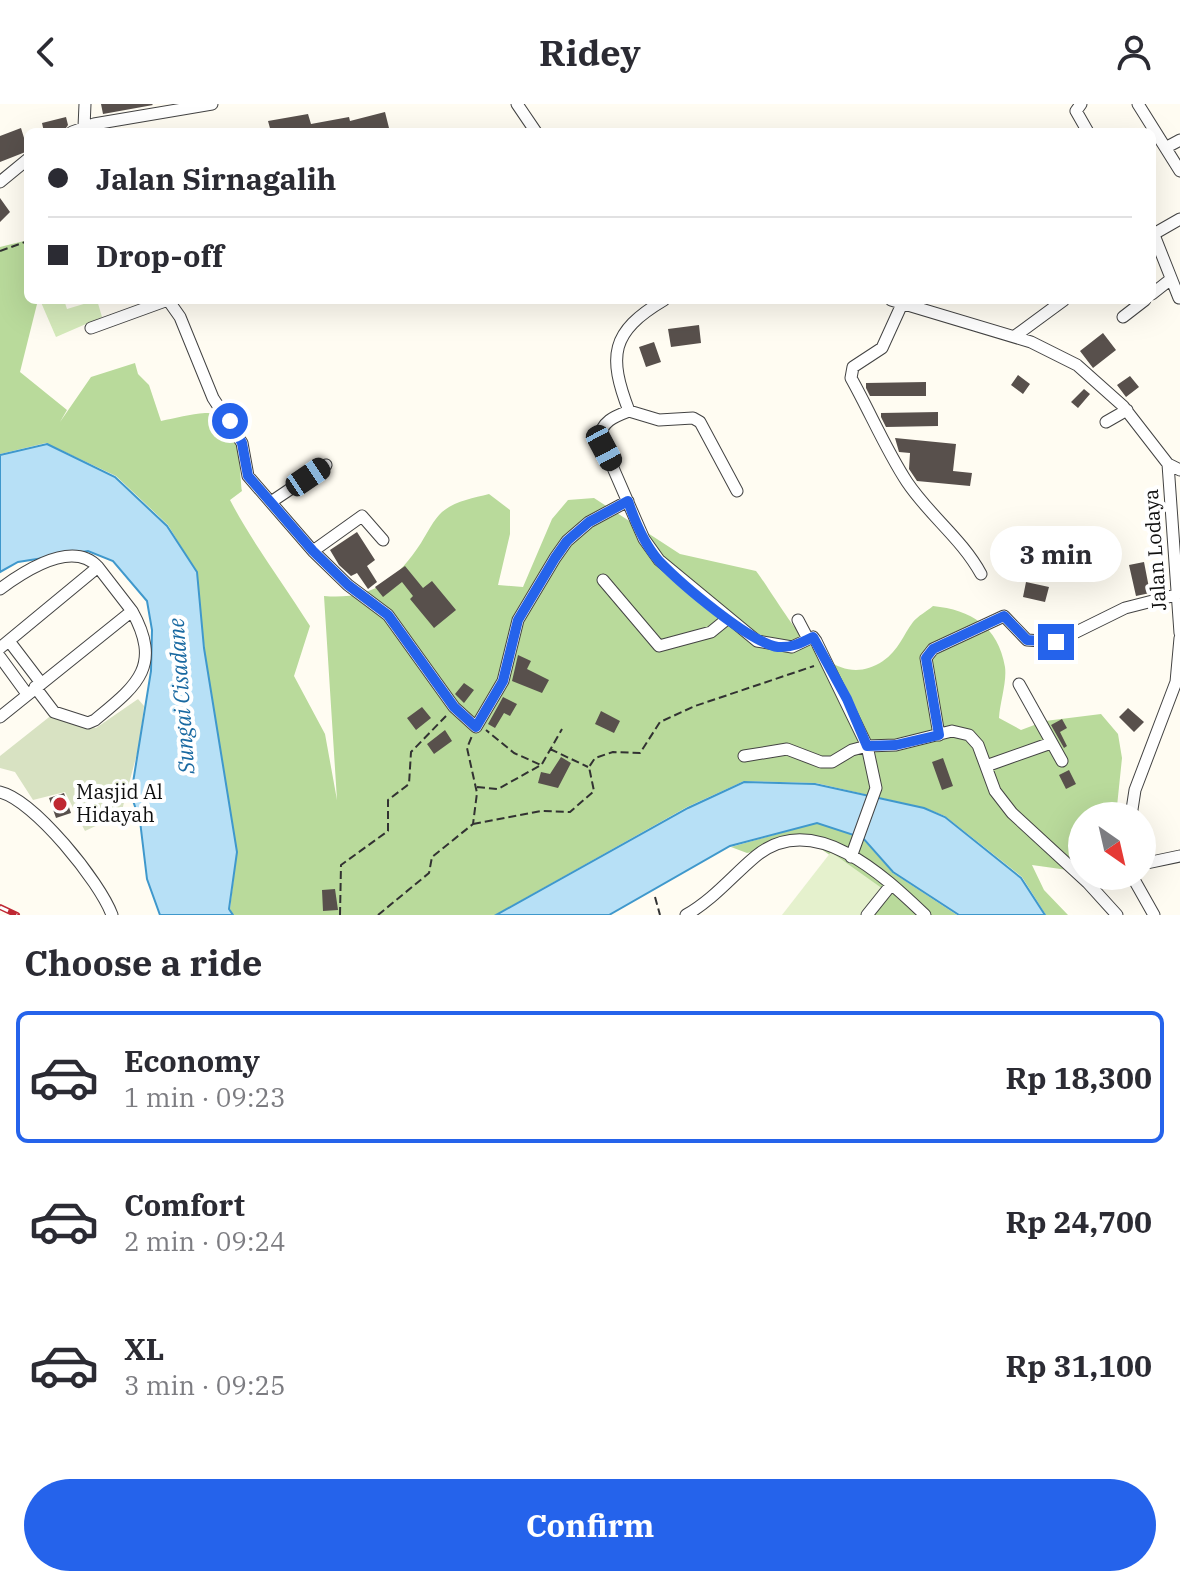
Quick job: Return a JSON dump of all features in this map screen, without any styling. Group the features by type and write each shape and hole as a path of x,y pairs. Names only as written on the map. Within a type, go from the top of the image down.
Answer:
{"street":[{"path":"85,104 92,128 212,104"},
{"path":"517,104 533,128"},
{"path":"1081,104 1076,111 1086,128"},
{"path":"1138,104 1154,128"},
{"path":"1156,131 1180,171"},
{"path":"1167,147 1180,140"},
{"path":"0,182 24,162"},
{"path":"1156,231 1180,219"},
{"path":"1156,241 1179,298"},
{"path":"1156,291 1171,279"},
{"path":"91,328 157,304"},
{"path":"171,304 180,317 213,398 242,443 248,476 313,551 348,585 388,615 454,707 477,725 503,681 518,620 555,558 567,541 589,522 628,501"},
{"path":"629,411 615,369 616,350 638,319 659,304"},
{"path":"896,304 882,348 853,367 851,378 906,480 944,529 967,549 981,574"},
{"path":"904,304 1015,336 1077,365 1101,383 1127,410 1168,464 1180,470"},
{"path":"1015,336 1059,304"},
{"path":"1123,317 1140,304"},
{"path":"1106,422 1127,410"},
{"path":"737,491 700,422 693,418 659,420 629,411 605,423 600,438 644,539 659,560 757,641 777,647 792,647 813,637"},
{"name":"Jalan Lodaya","path":"1133,802 1176,682 1180,636 1168,464"},
{"path":"271,502 326,465"},
{"path":"313,551 362,516 383,540"},
{"path":"0,589 30,568 62,558 84,558 98,567 132,611 139,624 143,646 141,676 136,685 88,723 54,712 4,645 98,567"},
{"path":"603,580 659,646 711,632 727,619"},
{"path":"939,735 926,658 930,651 1004,616 1027,640 1056,642 1125,608 1176,595"},
{"path":"0,717 132,611"},
{"path":"798,620 808,639 813,637"},
{"path":"813,637 867,746 876,788 852,851"},
{"path":"0,657 35,688"},
{"path":"1019,684 1062,761"},
{"path":"744,756 787,749 821,762 832,762 852,750 867,746 896,745 960,731 969,735 986,766 988,778 1012,813 1068,865"},
{"path":"986,766 1051,743"},
{"path":"0,792 27,805 91,874 112,915"},
{"path":"686,915 720,892 755,857 774,844 808,841 852,851 925,915"},
{"path":"1156,861 1180,856"},
{"path":"867,915 891,885"},
{"path":"1094,890 1117,915"},
{"path":"1140,890 1154,915"}],"path":[{"path":"0,251 24,242"},
{"path":"589,767 601,755 640,753 656,725 695,706 826,662"},
{"path":"340,915 341,865 388,831 388,800 409,784 413,774 411,752 454,707"},
{"path":"473,824 476,787 467,748 477,725 514,753 541,765"},
{"path":"476,787 485,791 498,789 541,765 562,729"},
{"path":"550,749 589,767"},
{"path":"378,915 429,873 432,857 473,824 541,811 570,812 594,791 589,767"},
{"path":"655,897 660,915"}],"green space":[{"path":"24,241 24,304 37,304 20,372 67,410 60,422 91,377 135,363 138,374 149,385 161,421 205,413 217,415 232,430 239,455 242,491 230,500 310,626 294,676 325,734 337,800 324,596 355,595 381,585 402,568 442,512 458,503 489,494 510,510 510,534 498,585 523,587 552,519 568,500 594,498 680,554 756,571 808,643 843,668 862,669 883,661 917,618 933,606 971,616 996,641 1005,667 999,718 1021,730 1045,721 1101,714 1118,734 1122,758 1117,802 1068,802 1068,870 1032,865 1044,890 1068,915 1046,915 1022,877 945,816 925,808 816,783 744,781 687,807 495,915 233,915 230,909 237,852 206,661 196,571 168,525 116,476 46,443 0,454 0,247"},
{"path":"42,304 65,304 67,309 98,304 102,317 56,337"},
{"path":"138,699 144,706 139,746 121,814 85,831 65,792 33,800 15,772 0,768 0,756 53,714 96,728"},
{"path":"817,823 862,838 893,873 957,915 865,915 834,858 808,840 747,853 731,847"},
{"path":"831,852 883,889 861,915 782,915"}],"water":[{"name":"Sungai Cisadane","path":"47,444 115,477 167,526 197,572 204,648 237,852 229,909 233,915 160,915 147,879 140,821 131,795 151,671 152,630 147,601 113,561 88,551 18,562 0,572 0,455"},
{"path":"744,782 815,784 924,808 945,817 1021,878 1045,915 959,915 893,872 863,838 817,823 730,846 609,915 496,915 688,808"}],"building":[{"path":"101,104 152,104 153,105 103,114"},
{"path":"385,112 389,128 270,128 268,121 308,114 311,124 349,117 350,121"},
{"path":"66,117 68,125 66,128 43,128 42,123"},
{"path":"21,128 24,153 0,162 0,136"},
{"path":"0,198 10,212 0,222"},
{"path":"699,325 701,343 671,347 668,329"},
{"path":"1103,333 1116,350 1093,368 1080,351"},
{"path":"654,342 661,362 646,367 639,347"},
{"path":"1018,375 1030,384 1023,394 1011,385"},
{"path":"1130,376 1139,387 1126,397 1117,385"},
{"path":"926,382 926,396 870,396 866,388 866,383"},
{"path":"1084,389 1090,394 1078,408 1071,402"},
{"path":"938,412 938,426 886,427 881,417 881,413"},
{"path":"895,438 956,444 953,471 972,473 970,486 917,481 909,469 910,453 899,452"},
{"path":"357,532 375,560 367,566 377,582 368,589 357,573 351,576 339,565 330,550"},
{"path":"1144,562 1150,593 1136,596 1129,565"},
{"path":"405,566 423,588 432,581 456,610 434,628 410,599 413,596 402,582 383,597 375,587"},
{"path":"1026,582 1049,587 1045,602 1023,597"},
{"path":"518,655 531,661 527,669 549,680 542,693 512,681"},
{"path":"464,683 474,690 464,703 455,694"},
{"path":"503,697 517,704 510,716 504,713 495,728 488,724"},
{"path":"422,707 431,718 416,730 407,718"},
{"path":"1128,708 1144,722 1134,732 1119,717"},
{"path":"601,711 620,721 614,733 595,724"},
{"path":"1062,719 1067,728 1060,732 1067,746 1064,748 1051,725"},
{"path":"445,730 452,741 434,754 427,744"},
{"path":"561,757 571,763 558,788 538,783 541,772 550,774"},
{"path":"943,758 953,786 942,790 932,762"},
{"path":"1069,770 1076,784 1066,789 1059,775"},
{"path":"64,793 71,813 56,818 49,798"},
{"path":"335,889 338,910 323,911 322,890"}],"railway":[{"path":"0,907 17,915"}],"place":[{"name":"Masjid Al Hidayah","path":"60,804"}],"route":[{"path":"230,421 242,443 248,476 313,551 363,598 388,615 454,707 476,727 503,681 518,620 555,558 567,541 589,522 628,501 644,539 659,560 727,619 757,641 777,647 792,647 813,637 830,673 847,699 867,746 896,745 939,735 926,658 933,649 1004,616 1027,640 1056,642"}]}
